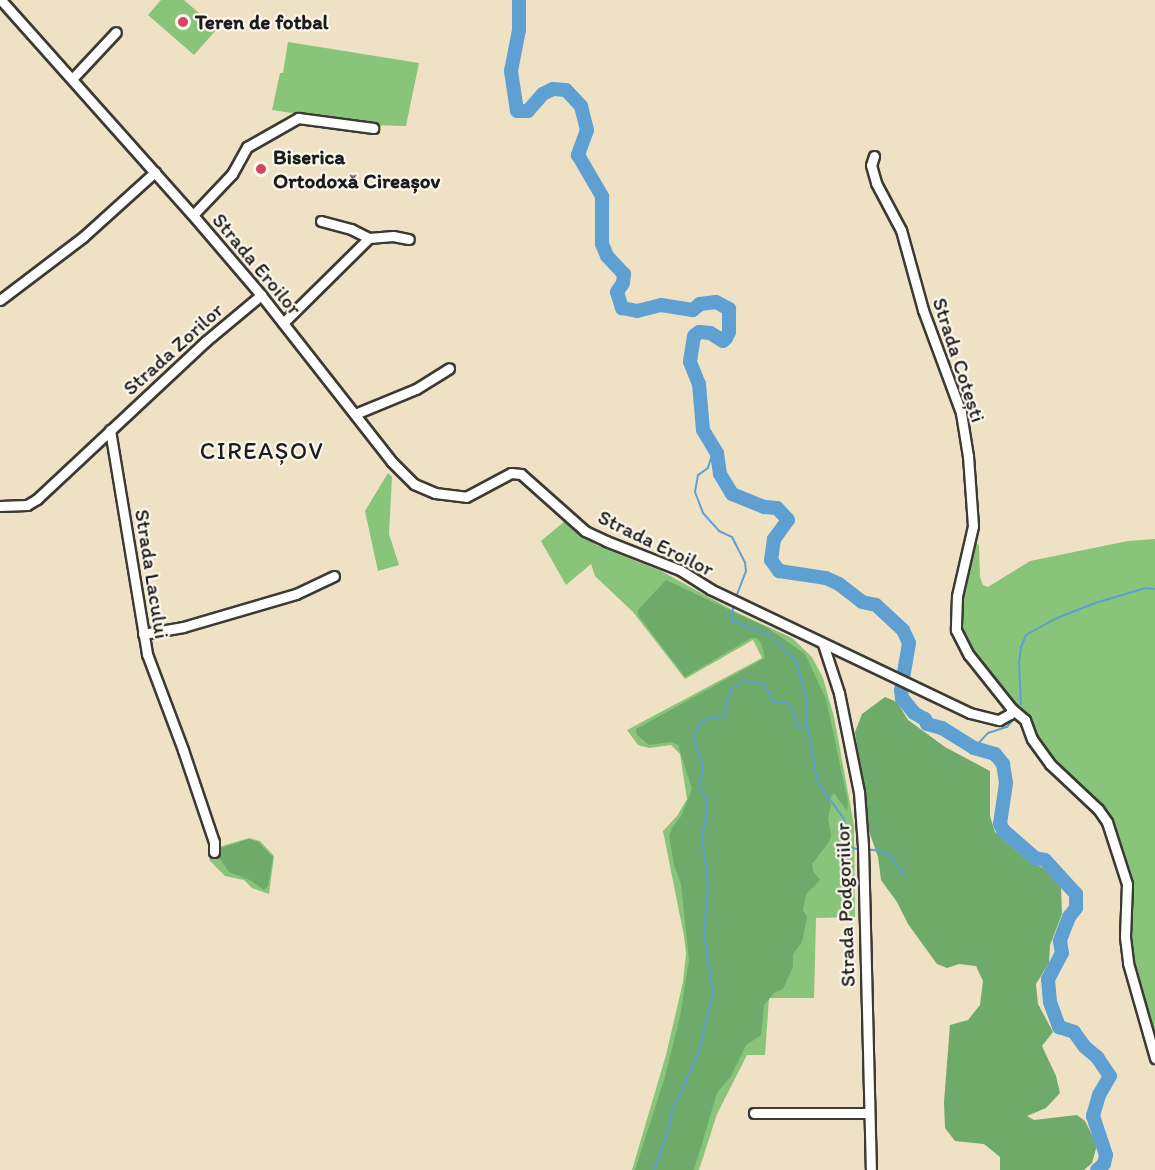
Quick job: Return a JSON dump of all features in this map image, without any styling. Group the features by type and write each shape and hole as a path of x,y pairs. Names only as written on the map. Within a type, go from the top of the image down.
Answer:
{"street":[{"name":"Strada Eroilor","path":"1,0 193,215 261,295 392,462 414,484 435,493 466,497 511,473 521,474 585,531 680,570 739,603 823,644 907,681 970,713 999,720 1010,714 1012,709"},
{"path":"72,79 116,32"},
{"path":"193,215 232,174 247,147 298,118 372,128"},
{"name":"Strada Cotești","path":"874,156 872,171 889,211 901,230 922,310 961,413 973,526 957,596 956,630 969,655 1012,709"},
{"path":"0,300 83,237 154,172"},
{"path":"321,221 351,229 369,238 393,236 409,239"},
{"path":"283,323 369,238"},
{"name":"Strada Zorilor","path":"110,430 261,295"},
{"path":"355,414 416,389 449,368"},
{"path":"0,506 27,505 37,499 110,430"},
{"name":"Strada Lacului","path":"110,430 147,654 214,842 214,852"},
{"path":"143,634 183,627 296,594 334,576"},
{"name":"Strada Podgoriilor","path":"823,644 839,693 859,792 871,1170"},
{"path":"1012,709 1025,720 1032,739 1050,764 1098,809 1107,822 1127,884 1125,938 1128,963 1155,1058"},
{"path":"754,1113 869,1113"}],"green space":[{"name":"Teren de fotbal","path":"161,0 184,0 217,29 194,55 148,15"},
{"path":"288,42 419,63 406,126 369,125 272,110 280,73 283,73"},
{"path":"388,473 392,477 389,534 399,565 378,571 365,511"},
{"path":"565,521 596,545 661,571 736,612 792,638 812,657 823,678 834,717 854,825 855,917 816,918 814,998 769,998 765,1055 747,1055 717,1114 699,1170 632,1170 666,1055 683,982 686,954 684,936 663,831 677,816 687,799 680,754 671,745 649,748 638,745 627,730 762,658 753,640 685,679 633,612 595,576 591,564 566,585 541,541"},
{"path":"1155,539 1155,1043 1128,946 1131,886 1105,813 1046,753 1033,730 974,657 960,631 961,593 974,542 979,545 980,577 983,585 988,587 1030,561 1128,541"},
{"path":"666,580 768,628 805,654 826,699 848,802 847,811 834,793 829,800 831,805 828,819 831,835 829,842 812,864 813,871 820,880 806,894 803,910 807,917 802,942 793,954 793,967 783,989 774,993 764,1005 761,1035 746,1045 731,1076 717,1093 694,1170 635,1170 665,1077 680,1017 689,960 681,884 674,865 669,836 681,816 692,789 678,745 671,742 649,745 637,735 636,729 765,658 761,643 757,638 751,638 685,677 638,615 638,610"},
{"path":"885,697 897,702 908,720 945,747 990,771 990,816 995,832 1027,860 1043,868 1061,887 1062,914 1050,945 1049,963 1036,984 1038,1004 1053,1032 1042,1046 1056,1076 1060,1093 1046,1108 1027,1116 1034,1120 1077,1115 1085,1121 1097,1145 1092,1163 1084,1170 1000,1170 1000,1157 984,1144 955,1141 945,1128 944,1102 950,1025 968,1020 980,1005 983,981 976,966 959,964 947,968 937,964 908,924 897,902 881,880 878,857 869,831 855,732 862,714"},
{"path":"249,838 260,841 274,856 269,894 252,888 244,880 225,876 209,860 219,847"},
{"path":"249,839 258,842 273,857 268,886 264,890 250,880 229,872 218,856 221,848"}],"waterway":[{"path":"519,0 519,30 511,71 517,111 528,111 543,94 553,89 566,90 581,106 587,130 578,155 602,196 602,244 607,256 624,274 623,283 617,292 622,308 637,311 661,305 693,310 700,304 716,302 729,309 729,332 726,338 723,341 710,333 699,332 694,336 690,362 699,384 703,430 717,453 720,474 732,494 764,507 777,508 788,520 774,539 771,560 779,571 826,578 839,584 862,602 876,605 903,630 909,643 901,690 902,698 914,713 925,719 927,724 942,728 974,748 995,754 1003,764 1006,783 1000,824 1003,830 1035,858 1045,860 1076,894 1076,908 1069,917 1060,941 1062,953 1048,979 1050,1002 1059,1027 1074,1032 1085,1047 1097,1057 1110,1076 1099,1095 1093,1116 1106,1155 1104,1164 1097,1170"},
{"path":"714,449 708,468 698,475 695,492 703,513 719,531 732,537 745,562 746,571 735,599"},
{"path":"1021,704 1019,663 1021,647 1026,635 1057,618 1095,603 1146,588 1155,589"},
{"path":"734,604 731,619 768,634 796,661 807,700 807,724 819,784 844,819 850,847 860,850"},
{"path":"654,1170 669,1127 671,1113 699,1052 713,991 704,935 708,885 702,836 707,815 706,797 699,789 703,766 695,743 696,730 704,720 724,716 730,690 744,681 762,683 770,693 773,702 788,703 792,708 797,727 805,729 807,724"},
{"path":"974,748 988,733 1007,727 1015,717"},
{"path":"865,849 881,851 891,856 904,876"}],"place":[{"name":"Teren de fotbal","path":"183,22"},
{"name":"Biserica Ortodoxă Cireașov","path":"261,169"}],"district":[{"name":"CIREAȘOV","path":"262,451"}]}
